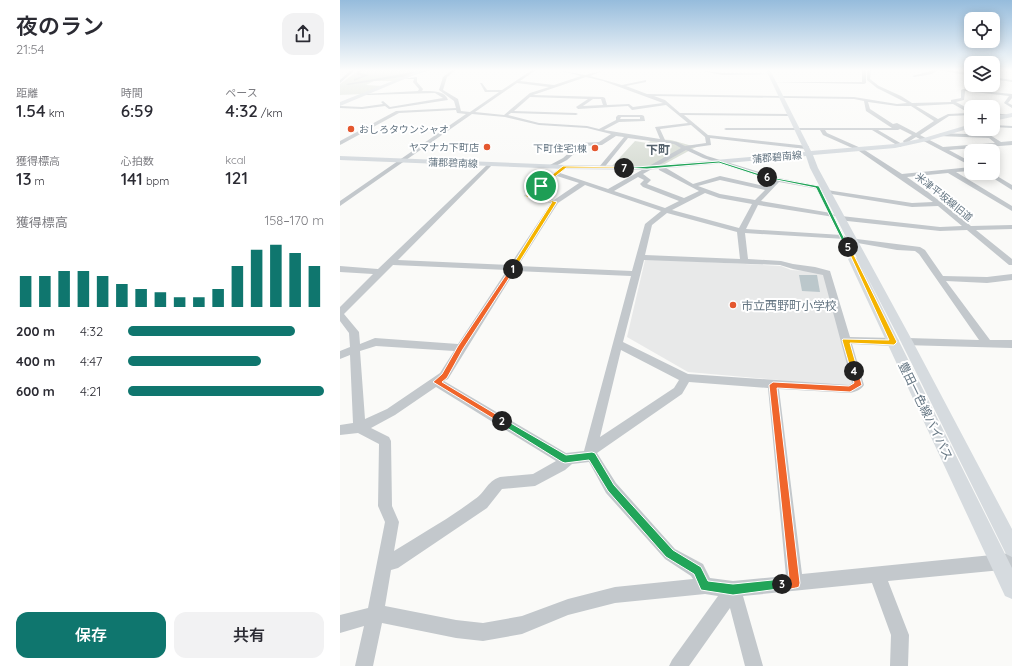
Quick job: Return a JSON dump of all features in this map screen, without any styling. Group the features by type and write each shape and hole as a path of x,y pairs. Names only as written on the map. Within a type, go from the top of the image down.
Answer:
{"main road":[{"name":"豊田一色線バイパス","path":"783,101 809,154 814,168 811,173 823,189 900,342 1006,562 1012,589"},
{"path":"1000,117 1011,115"},
{"name":"蒲郡碧南線","path":"340,158 565,167 647,168 860,150 900,145 925,140 964,128"},
{"name":"豊田一色線バイパス","path":"900,342 1012,548"}],"street":[{"path":"456,101 457,108"},
{"path":"340,204 400,161 489,101"},
{"path":"505,116 522,101"},
{"path":"587,101 578,108 595,110 623,109 620,104"},
{"path":"604,101 605,106"},
{"path":"661,101 667,104 707,136 806,147"},
{"path":"726,129 898,129 868,110 866,101"},
{"path":"873,101 897,105 954,102 964,108"},
{"path":"906,101 937,121"},
{"path":"340,108 362,108 384,103 389,108 418,103 449,102 457,108 459,112 505,116 539,124 600,130 626,137 675,143 719,162 778,180 912,205 938,204"},
{"path":"595,110 605,106 620,104 629,105 632,109 667,104"},
{"path":"888,110 902,109 897,105"},
{"path":"340,143 398,112 420,112 457,108"},
{"path":"882,111 875,111 902,129 964,160"},
{"path":"510,112 582,114"},
{"path":"907,144 905,142 950,114 964,113"},
{"path":"567,126 576,114"},
{"path":"679,114 789,115"},
{"path":"722,114 727,138"},
{"path":"1000,114 1011,115"},
{"path":"600,130 618,121"},
{"path":"663,141 657,128 691,124"},
{"path":"1000,126 1012,127"},
{"name":"米津平坂線旧道","path":"821,129 825,134 860,150 902,176 1012,263"},
{"path":"874,130 900,145"},
{"path":"552,166 565,159 582,144 600,144 615,134"},
{"path":"941,135 990,137 1000,144 1012,144"},
{"path":"608,191 647,168 687,148 709,144 707,136"},
{"path":"609,138 626,137"},
{"path":"601,168 626,137"},
{"path":"942,149 964,147"},
{"path":"359,428 354,332 340,313 379,272 490,164"},
{"path":"555,202 527,196 565,167"},
{"path":"661,167 661,169 704,191 719,196 756,203 836,216 934,229 1012,227"},
{"path":"902,176 964,170"},
{"path":"949,171 1012,209"},
{"path":"557,174 666,210 741,231 847,238 897,248 917,249 922,252 987,344"},
{"path":"638,174 648,180 644,184 645,186 683,200"},
{"path":"692,186 720,178 769,189"},
{"path":"744,261 741,231 756,203 778,180"},
{"path":"999,180 1012,188"},
{"path":"340,430 359,428 391,412 444,376 555,202 584,183"},
{"path":"704,191 683,200 666,210 649,224 591,454 611,488 670,554 697,570 705,586"},
{"path":"618,344 686,378 850,389 858,385 827,274 818,269 792,268 781,263 641,257"},
{"path":"390,262 636,274"},
{"path":"340,269 379,272"},
{"path":"940,278 988,280 1012,277"},
{"path":"846,340 1012,344"},
{"path":"340,355 375,342 461,348"},
{"path":"436,382 565,459 568,459 591,454 678,392 686,378"},
{"path":"773,385 795,583"},
{"path":"359,428 385,441 385,506 392,522 364,666"},
{"path":"384,565 392,562 482,503 494,487 500,484 535,480 560,466 568,459"},
{"path":"340,624 375,615 392,616 456,629 483,632 522,624 568,607 615,595 705,586 733,589 1006,562"},
{"path":"877,574 900,635 899,666"},
{"path":"678,666 733,589"},
{"path":"733,589 754,666"}],"shaded area":[{"path":"654,139 671,140 696,147 661,166 612,166 635,141 647,143"},
{"name":"市立西野町小学校","path":"645,260 781,266 791,270 820,272 824,274 853,382 848,386 688,372 627,337"},
{"path":"799,275 817,275 820,292 802,291"}],"place":[{"name":"おしろタウンシャオ","path":"351,129"},
{"name":"ヤマナカ下町店","path":"487,147"},
{"name":"下町住宅1棟","path":"595,148"},
{"name":"市立西野町小学校","path":"733,305"}],"district":[{"name":"下町","path":"658,149"}],"route":[{"path":"719,162 778,180 818,187 894,342 846,340 858,385 850,389 773,385 795,583 733,589 705,586 697,570 670,554 611,488 592,456 565,459 436,382 444,376 555,202 527,196 541,186 565,167 647,168 719,162"}]}
